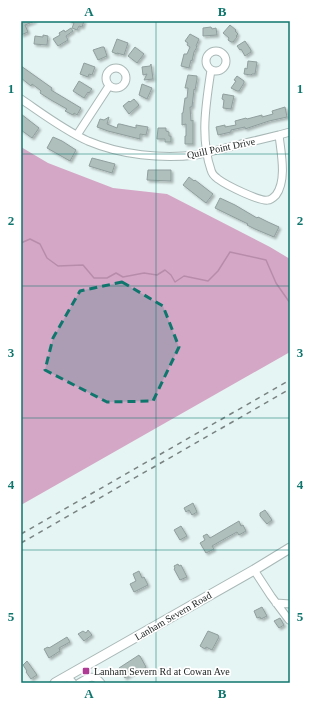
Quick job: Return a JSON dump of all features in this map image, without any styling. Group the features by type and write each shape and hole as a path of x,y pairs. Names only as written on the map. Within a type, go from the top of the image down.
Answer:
{"main road":[{"name":"Lanham Severn Road","path":"55,683 70,680 290,549"}],"street":[{"path":"211,70 206,101 205,124 207,153 211,172 214,176 255,198 263,200 272,199 276,195 282,177 279,135"},
{"path":"78,135 109,86"},
{"name":"Quill Point Drive","path":"21,99 52,120 87,140 107,148 134,153 160,156 179,156 207,153 290,132"},
{"path":"254,570 289,620"},
{"path":"276,603 290,604"},
{"path":"78,683 92,677 97,678 102,683"}],"highlighted area":[{"path":"122,282 163,306 179,347 153,401 107,402 45,370 53,338 80,291"}],"shaded area":[{"path":"21,147 48,163 113,188 167,194 270,247 290,259 290,352 21,505"}],"building":[{"path":"21,21 35,21 25,25 28,32 21,35"},
{"path":"69,21 84,21 82,27 79,26 77,30 72,28 74,23"},
{"path":"230,25 238,34 233,42 228,40 229,38 223,33"},
{"path":"211,27 212,29 216,28 217,35 203,36 203,28"},
{"path":"71,28 73,31 66,36 68,40 58,46 53,39 60,35 59,33 64,30 65,32"},
{"path":"190,34 199,39 189,68 181,66 184,54 187,54 190,47 185,41"},
{"path":"43,35 48,36 47,45 34,44 35,36 43,37"},
{"path":"117,39 128,43 124,55 112,52"},
{"path":"245,41 251,52 245,56 241,49 240,50 237,46"},
{"path":"104,47 107,56 98,60 93,50"},
{"path":"135,47 144,54 137,63 128,56"},
{"path":"248,61 257,62 255,74 244,74 245,68 247,69"},
{"path":"84,63 95,67 92,75 89,74 88,77 80,74"},
{"path":"151,64 153,79 144,80 147,74 143,75 142,67 150,66"},
{"path":"21,66 52,88 51,90 81,108 77,115 74,113 73,115 65,111 67,109 40,93 40,90 32,84 31,86 21,78"},
{"path":"188,75 197,76 192,107 190,107 191,121 193,120 193,144 185,144 186,124 182,125 182,113 185,98 187,98 188,88 185,88"},
{"path":"237,76 244,81 239,91 231,88 236,81 234,80"},
{"path":"79,81 92,89 84,98 73,91"},
{"path":"142,84 152,88 147,99 139,95"},
{"path":"223,94 234,96 231,109 223,108"},
{"path":"134,99 139,105 129,114 123,106"},
{"path":"285,107 287,117 245,129 245,127 231,130 231,132 218,135 216,127 236,125 235,121 273,114 272,111"},
{"path":"21,114 39,128 32,138 21,130"},
{"path":"109,117 107,124 117,128 118,124 136,128 136,125 148,127 146,135 140,134 140,139 97,127 100,119 104,120"},
{"path":"158,128 166,128 166,131 169,132 169,136 171,136 171,142 165,142 165,139 157,139"},
{"path":"53,137 76,150 70,161 47,148"},
{"path":"92,158 115,164 112,173 89,166"},
{"path":"148,170 171,170 171,181 147,180"},
{"path":"189,177 213,194 206,203 183,185"},
{"path":"220,198 257,218 258,217 279,227 274,237 255,229 215,208"},
{"path":"193,503 197,512 192,515 189,510 186,512 184,508"},
{"path":"265,510 272,520 267,524 260,516 260,513"},
{"path":"239,521 241,526 243,525 246,531 239,535 237,532 226,538 212,546 214,549 206,553 200,543 205,540 203,536 207,534 210,538"},
{"path":"181,526 187,536 180,540 174,530"},
{"path":"178,564 179,566 181,565 187,577 180,580 174,569 174,566"},
{"path":"139,571 142,578 144,577 148,585 134,592 130,584 136,581 133,574"},
{"path":"262,607 267,616 261,619 260,617 257,618 254,611"},
{"path":"280,618 284,625 279,628 274,621"},
{"path":"88,630 92,635 84,641 78,634 83,631 86,633"},
{"path":"208,631 218,635 219,637 212,650 206,647 205,649 200,646"},
{"path":"67,637 70,642 59,648 60,651 49,658 44,649 49,648"},
{"path":"139,655 146,667 138,672 137,670 125,678 119,668"},
{"path":"27,661 37,675 31,679 23,665"}],"waterway":[{"path":"21,243 30,239 40,244 47,258 58,266 83,265 94,278 107,278 116,273 123,277 144,273 157,275 165,270 171,275 175,282 184,276 208,281 218,271 230,252 266,260 276,283 290,303"}],"railway":[{"path":"21,534 290,380"},
{"path":"21,543 290,389"}],"place":[{"name":"Lanham Severn Rd at Cowan Ave","path":"86,671"}]}
